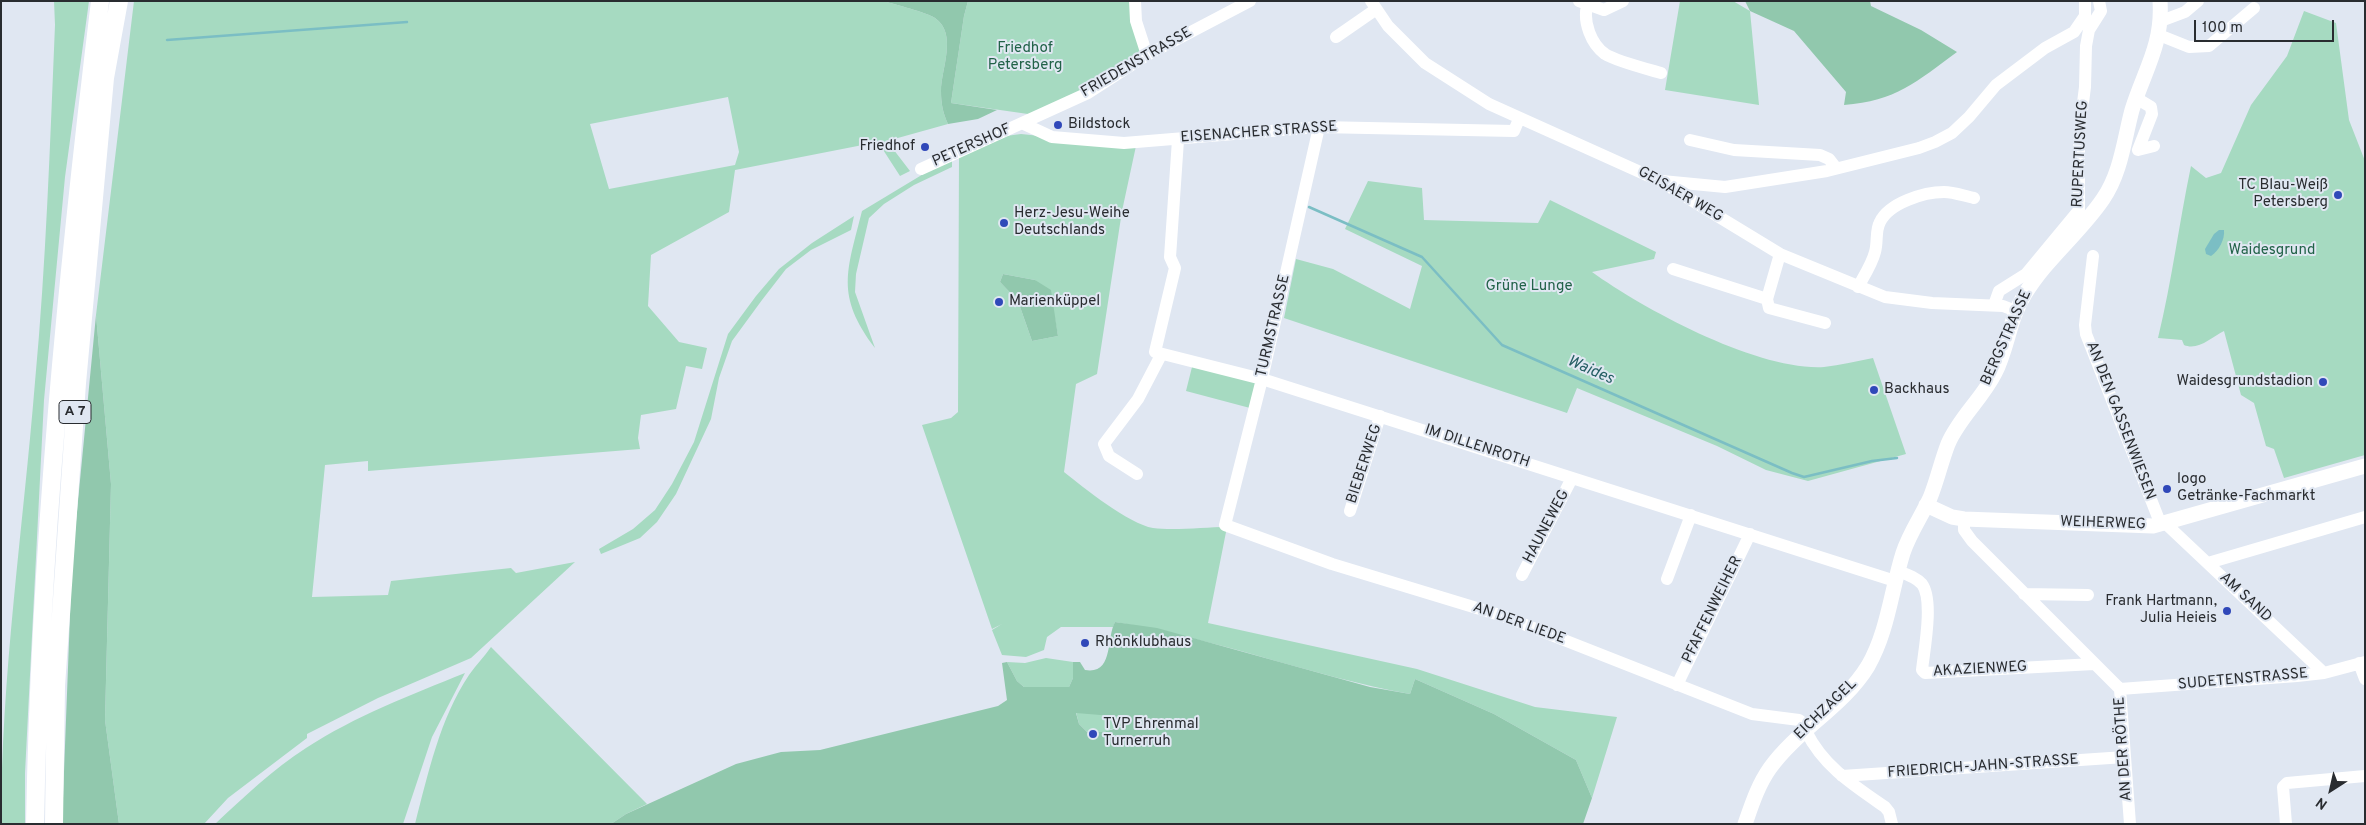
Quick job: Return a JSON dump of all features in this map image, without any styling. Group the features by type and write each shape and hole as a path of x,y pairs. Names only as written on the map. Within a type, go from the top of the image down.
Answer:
{"highway":[{"name":"A 7","path":"35,824 39,685 58,385 78,184 100,1"},
{"name":"A 7","path":"54,824 56,686 77,383 105,78 119,1"}],"main road":[{"name":"BERGSTRASSE","path":"1926,506 1956,429 1985,390 1999,366 2016,311 2033,281 2096,209 2109,189 2121,157 2136,98 2151,64 2160,28 2160,1"},
{"name":"WEIHERWEG","path":"1926,506 1952,517 1964,519 2142,527 2164,524 2365,466"},
{"name":"EICHZAGEL","path":"1745,824 1766,773 1807,729 1848,693 1871,660 1885,626 1905,546 1926,506"}],"street":[{"path":"1135,1 1136,21 1147,55"},
{"name":"FRIEDENSTRASSE","path":"1024,124 1088,93 1147,55 1250,1"},
{"path":"1623,1 1604,10 1583,4 1592,38 1606,54 1661,73"},
{"path":"1660,181 1725,187 1836,168 1919,148 1952,133 1969,117 1996,85 2046,48 2074,32 2084,16 2085,1"},
{"name":"RUPERTUSWEG","path":"1994,305 1999,291 2026,274 2079,210 2079,134 2085,87 2086,46 2089,30 2101,11 2099,1"},
{"path":"2198,1 2160,28 2189,47 2209,46 2254,8"},
{"name":"GEISAER WEG","path":"1336,37 1373,6 1388,26 1426,63 1489,104 1660,181 1780,254 1885,297 1932,303 1994,305 2016,311"},
{"path":"2136,98 2151,107 2152,114 2138,150 2154,146"},
{"name":"EISENACHER STRASSE","path":"1024,124 1052,137 1124,143 1178,140 1319,126 1514,131 1519,119"},
{"name":"PETERSHOF","path":"921,169 1024,124"},
{"name":"TURMSTRASSE","path":"1225,525 1262,380 1319,126"},
{"path":"1178,140 1170,257 1175,268 1155,352 1262,380"},
{"path":"1690,140 1734,150 1820,155 1829,159 1836,168"},
{"path":"1858,287 1872,260 1876,247 1878,226 1884,215 1905,202 1931,193 1946,192 1974,198"},
{"path":"1780,254 1767,299 1769,308 1825,323"},
{"name":"AN DEN GASSENWIESEN","path":"2093,256 2086,334 2164,524"},
{"path":"1673,269 1767,299"},
{"path":"1137,474 1110,456 1104,444 1138,398 1161,355"},
{"name":"IM DILLENROTH","path":"1262,380 1750,534 1897,576"},
{"name":"BIEBERWEG","path":"1350,511 1380,416"},
{"name":"HAUNEWEG","path":"1522,575 1572,478"},
{"path":"1667,579 1691,515"},
{"path":"2208,563 2365,517"},
{"name":"AN DER RÖTHE","path":"1964,519 1964,530 1967,535 2120,689 2130,824"},
{"name":"AM SAND","path":"2164,524 2324,673"},
{"name":"AN DER LIEDE","path":"1225,525 1332,564 1503,616 1752,714 1799,720 1807,729"},
{"name":"PFAFFENWEIHER","path":"1677,685 1750,534"},
{"name":"AKAZIENWEG","path":"1897,576 1918,581 1925,592 1928,624 1922,670 1925,673 2094,664"},
{"path":"2024,594 2088,595"},
{"path":"2362,662 2365,679"},
{"name":"SUDETENSTRASSE","path":"2120,689 2324,673 2362,662"},
{"name":"FRIEDRICH-JAHN-STRASSE","path":"1807,729 1822,758 1842,776 1885,807 1889,812 1892,824"},
{"name":"FRIEDRICH-JAHN-STRASSE","path":"1842,776 2125,757"},
{"path":"2286,824 2283,787 2287,783 2365,776"}],"green space":[{"path":"54,1 89,1 65,177 44,400 25,773 25,824 1,824 2,769 9,658 42,293 55,25"},
{"path":"134,1 884,1 935,18 942,25 946,33 947,52 941,96 948,124 887,141 910,171 900,176 878,142 735,170 729,212 651,255 648,306 679,342 707,348 702,369 686,366 676,409 641,415 638,438 640,449 368,471 368,461 325,465 312,597 388,595 391,581 511,568 516,573 575,562 471,658 378,698 307,734 307,738 228,798 204,824 119,824 105,720 111,484 96,315","holes":["728,97 739,152 735,165 609,189 590,124"]},
{"path":"884,1 968,1 951,103 997,110 978,119 948,124 941,96 947,52 946,33 942,25 931,16"},
{"name":"Friedhof Petersberg","path":"968,1 1131,1 1142,55 1086,90 1035,115 951,103"},
{"path":"1680,1 1733,1 1750,11 1759,105 1665,90"},
{"path":"1745,1 1870,1 1871,6 1921,30 1957,52 1905,88 1878,99 1844,105 1846,92 1794,31 1750,11"},
{"name":"Waidesgrund","path":"2304,11 2336,23 2349,120 2365,161 2365,455 2284,478 2274,449 2266,446 2254,403 2241,395 2224,331 2200,345 2194,346 2184,345 2182,340 2158,338 2191,166 2206,178 2221,173 2251,105 2287,56"},
{"path":"1021,134 1136,146 1122,211 1097,374 1076,384 1064,472 1120,513 1143,525 1153,528 1170,529 1227,527 1208,623 1417,669 1535,707 1617,717 1592,798 1576,760 1494,714 1415,679 1410,694 1336,677 1189,637 1115,622 1113,627 1061,627 1047,637 1044,650 1026,657 1002,655 992,630 1002,624 992,629 922,425 951,418 958,412 959,156 1006,136","holes":["1003,274 1035,280 1055,319 1058,336 1032,341 1018,301 1000,282"]},
{"path":"952,160 952,167 914,185 884,204 869,218 856,274 855,292 875,348 862,329 849,297 849,267 862,211 930,170"},
{"name":"Grüne Lunge","path":"1368,181 1422,188 1424,220 1538,223 1550,200 1656,252 1654,259 1592,272 1671,320 1736,349 1797,366 1824,367 1873,358 1906,454 1808,481 1766,470 1717,446 1577,388 1567,413 1284,318 1296,259 1333,269 1410,309 1422,266 1345,229"},
{"path":"854,216 851,230 811,250 786,269 732,341 719,378 711,419 676,494 657,522 640,538 601,554 599,549 633,529 655,510 672,484 694,442 728,334 756,296 779,269 812,243"},
{"path":"1003,274 1035,280 1051,290 1058,336 1032,341 1018,301 1000,282"},
{"path":"96,315 111,484 105,720 119,824 62,824 72,563"},
{"path":"1193,363 1257,379 1250,408 1186,391"},
{"path":"1115,622 1157,628 1370,687 1410,694 1415,679 1494,714 1576,760 1592,798 1583,824 611,824 626,814 736,764 781,752 820,750 998,706 1007,700 1002,663 1007,662 1017,681 1024,687 1069,687 1073,678 1073,662 1080,662 1085,670 1094,670 1101,667 1108,654","holes":["1076,713 1125,717 1121,727 1103,732 1087,732 1079,724"]},
{"path":"491,647 647,804 611,824 415,824 436,747 450,709 469,675"},
{"path":"1046,658 1073,662 1073,678 1069,687 1024,687 1017,681 1007,662 1025,663"},
{"path":"465,673 432,737 403,824 215,824 270,774 325,736 384,707"},
{"path":"1076,712 1125,716 1121,726 1103,732 1087,732 1079,724"}],"water":[{"path":"2219,230 2224,230 2221,244 2211,256 2206,254 2205,249 2214,234"}],"waterway":[{"path":"167,40 407,22"},
{"name":"Waides","path":"1309,207 1422,257 1502,345 1792,473 1804,477 1872,461 1897,458"}],"place":[{"name":"Bildstock","path":"1058,125"},
{"name":"Friedhof","path":"925,147"},
{"name":"TC Blau-Weiß Petersberg","path":"2338,195"},
{"name":"Herz-Jesu-Weihe Deutschlands","path":"1004,223"},
{"name":"Marienküppel","path":"999,302"},
{"name":"Waidesgrundstadion","path":"2323,382"},
{"name":"Backhaus","path":"1874,390"},
{"name":"logo Getränke-Fachmarkt","path":"2167,489"},
{"name":"Frank Hartmann, Julia Heieis","path":"2227,611"},
{"name":"Rhönklubhaus","path":"1085,643"},
{"name":"TVP Ehrenmal Turnerruh","path":"1093,734"}]}
